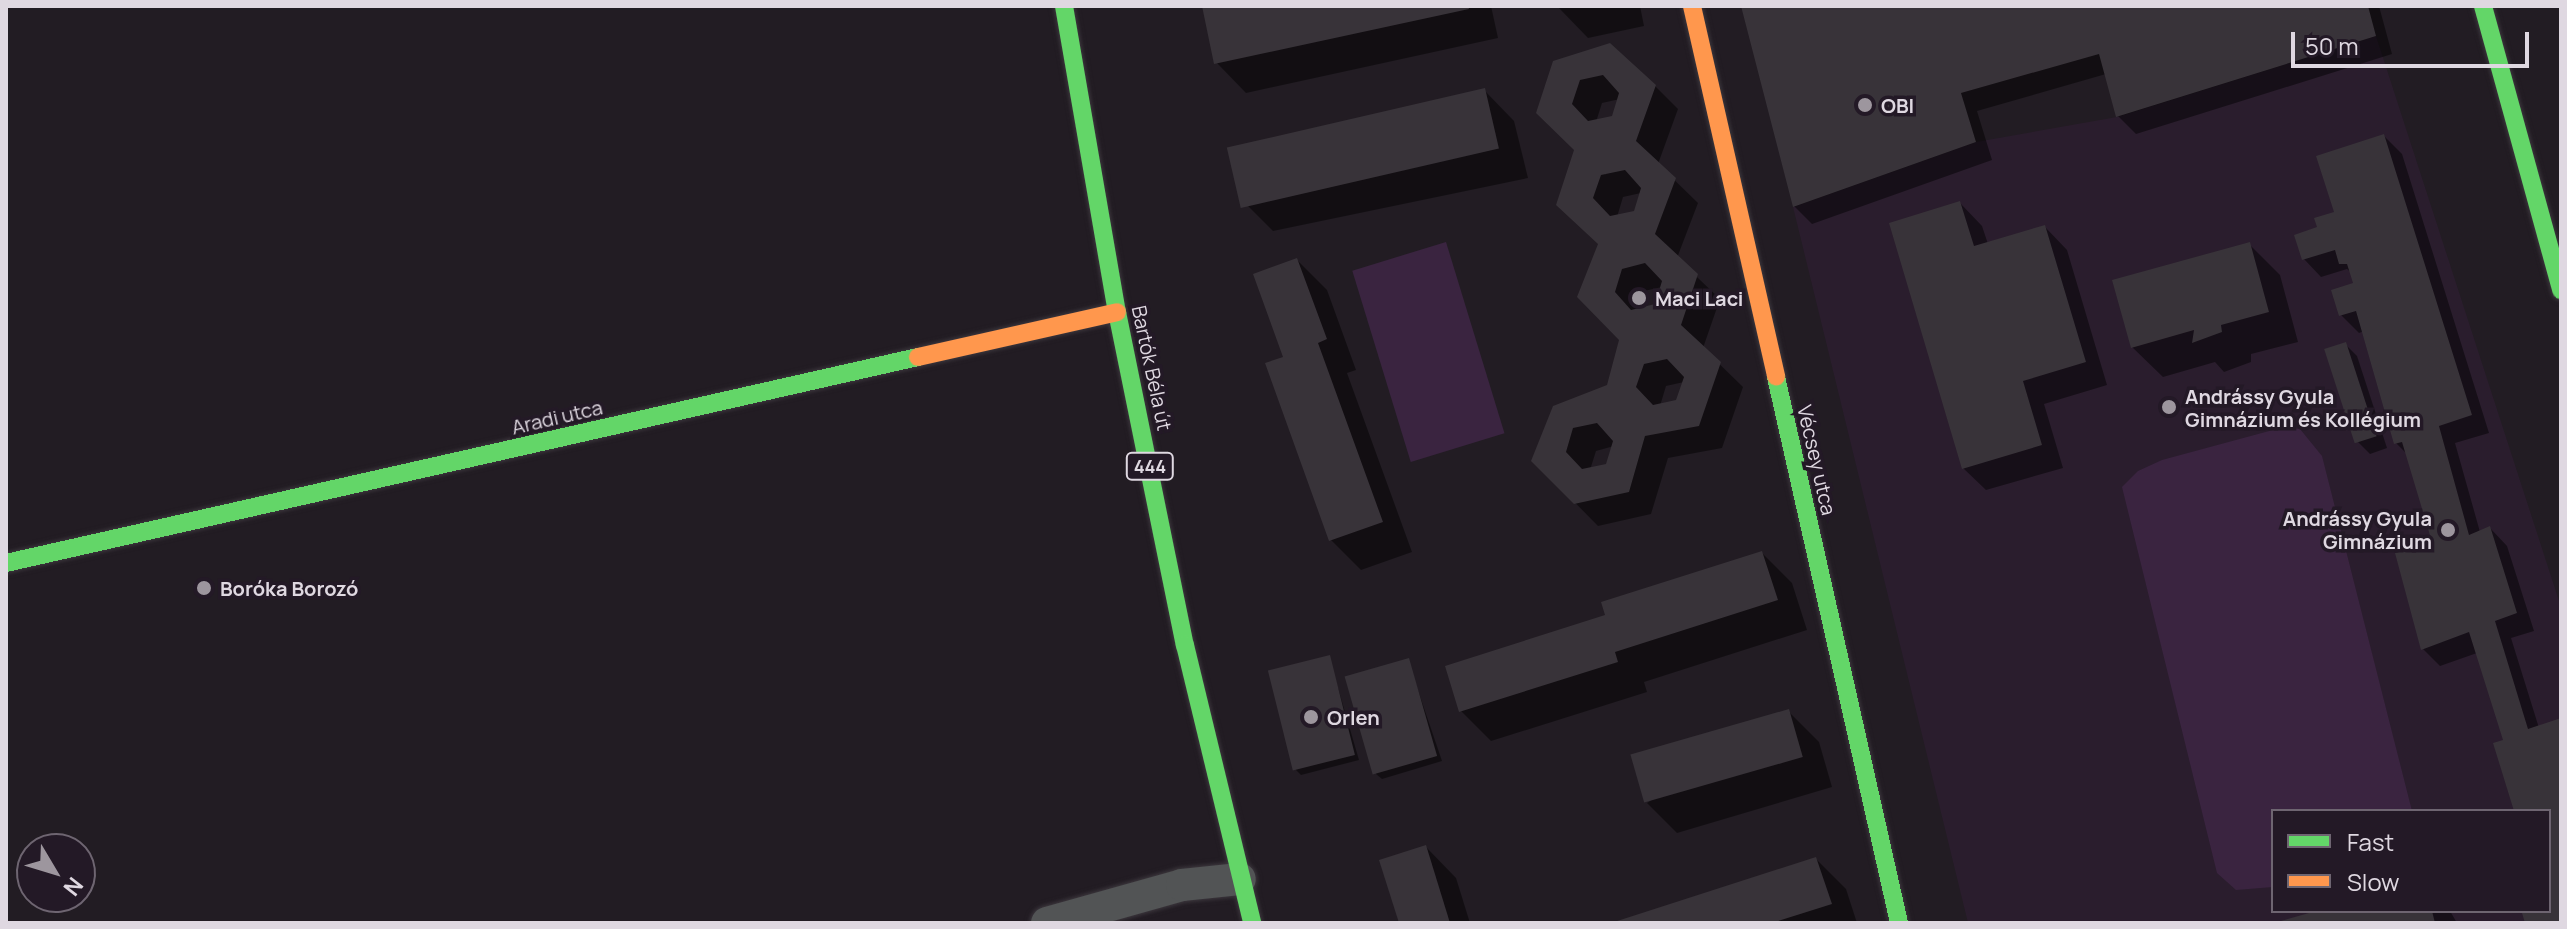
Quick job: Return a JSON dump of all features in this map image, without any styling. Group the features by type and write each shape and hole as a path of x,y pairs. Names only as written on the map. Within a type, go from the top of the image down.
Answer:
{"street":[{"name":"Bartók Béla út","path":"1064,6 1117,312 1185,645 1252,923"},
{"name":"Vécsey utca","path":"1692,6 1899,923"},
{"path":"2483,6 2561,290"},
{"name":"Aradi utca","path":"6,563 1117,312"},
{"path":"1047,923 1182,885 1240,879"}],"shaded area":[{"name":"Andrássy Gyula Gimnázium és Kollégium","path":"2376,36 2561,607 2561,923 1968,923 1793,207 1976,142 2117,117"},
{"path":"1446,242 1504,433 1411,462 1352,271"},
{"path":"2284,427 2300,429 2322,456 2411,809 2271,809 2271,887 2236,890 2217,873 2122,487 2138,471 2162,460"}],"building":[{"path":"1202,6 1468,6 1469,9 1214,64"},
{"name":"OBI","path":"1741,6 2368,6 2376,36 2116,117 2099,54 1961,93 1976,142 1793,207"},
{"path":"1610,43 1656,85 1636,141 1676,178 1655,234 1698,274 1681,325 1721,362 1699,426 1645,436 1629,492 1574,504 1531,461 1553,406 1607,385 1619,340 1577,297 1598,244 1556,205 1574,150 1536,113 1553,61","holes":["1603,75 1619,93 1612,116 1588,121 1572,104 1580,80","1625,170 1641,188 1634,211 1610,216 1593,198 1601,175","1645,263 1662,281 1655,304 1631,310 1615,292 1622,269","1667,359 1684,377 1676,400 1653,405 1636,387 1644,364","1597,423 1613,441 1606,464 1582,469 1566,452 1573,428"]},
{"path":"1485,88 1499,148 1241,208 1227,148"},
{"name":"Andrássy Gyula Gimnázium","path":"2384,134 2472,415 2439,426 2469,535 2490,526 2517,613 2495,621 2528,729 2561,718 2561,923 2525,923 2522,913 2551,913 2551,809 2513,809 2493,743 2503,740 2469,632 2421,650 2395,553 2432,542 2402,442 2394,444 2356,311 2339,316 2331,290 2353,283 2347,264 2339,264 2335,250 2302,260 2294,235 2317,227 2314,218 2334,212 2316,156"},
{"path":"1960,201 1974,246 2045,225 2086,362 2023,381 2042,445 1962,469 1889,223"},
{"path":"2250,242 2269,312 2221,325 2222,332 2192,343 2194,330 2131,348 2112,280"},
{"path":"1297,258 1327,339 1318,343 1383,522 1329,541 1265,363 1283,357 1253,274"},
{"path":"2346,342 2377,436 2355,443 2324,349"},
{"path":"1762,551 1778,600 1615,652 1618,662 1459,712 1445,666 1605,615 1601,602"},
{"path":"1330,655 1355,755 1293,770 1268,670"},
{"path":"1409,658 1437,756 1373,775 1345,676"},
{"path":"1789,709 1803,757 1644,803 1630,754"},
{"path":"1426,845 1450,923 1399,923 1379,860"},
{"path":"1816,857 1832,904 1772,923 1611,923"},
{"path":"2309,913 2432,913 2435,923 2274,923"}],"traffic: fast":[{"path":"1064,6 1117,312 1185,645 1252,923"},
{"path":"2483,6 2561,290"},
{"path":"6,563 918,357"},
{"path":"1776,377 1899,923"}],"traffic: slow":[{"path":"1692,6 1776,377"},
{"path":"918,357 1117,312"}],"place":[{"name":"OBI","path":"1865,105"},
{"name":"Maci Laci","path":"1639,298"},
{"name":"Andrássy Gyula Gimnázium és Kollégium","path":"2169,407"},
{"name":"Andrássy Gyula Gimnázium","path":"2448,530"},
{"name":"Boróka Borozó","path":"204,588"},
{"name":"Orlen","path":"1311,717"}]}
